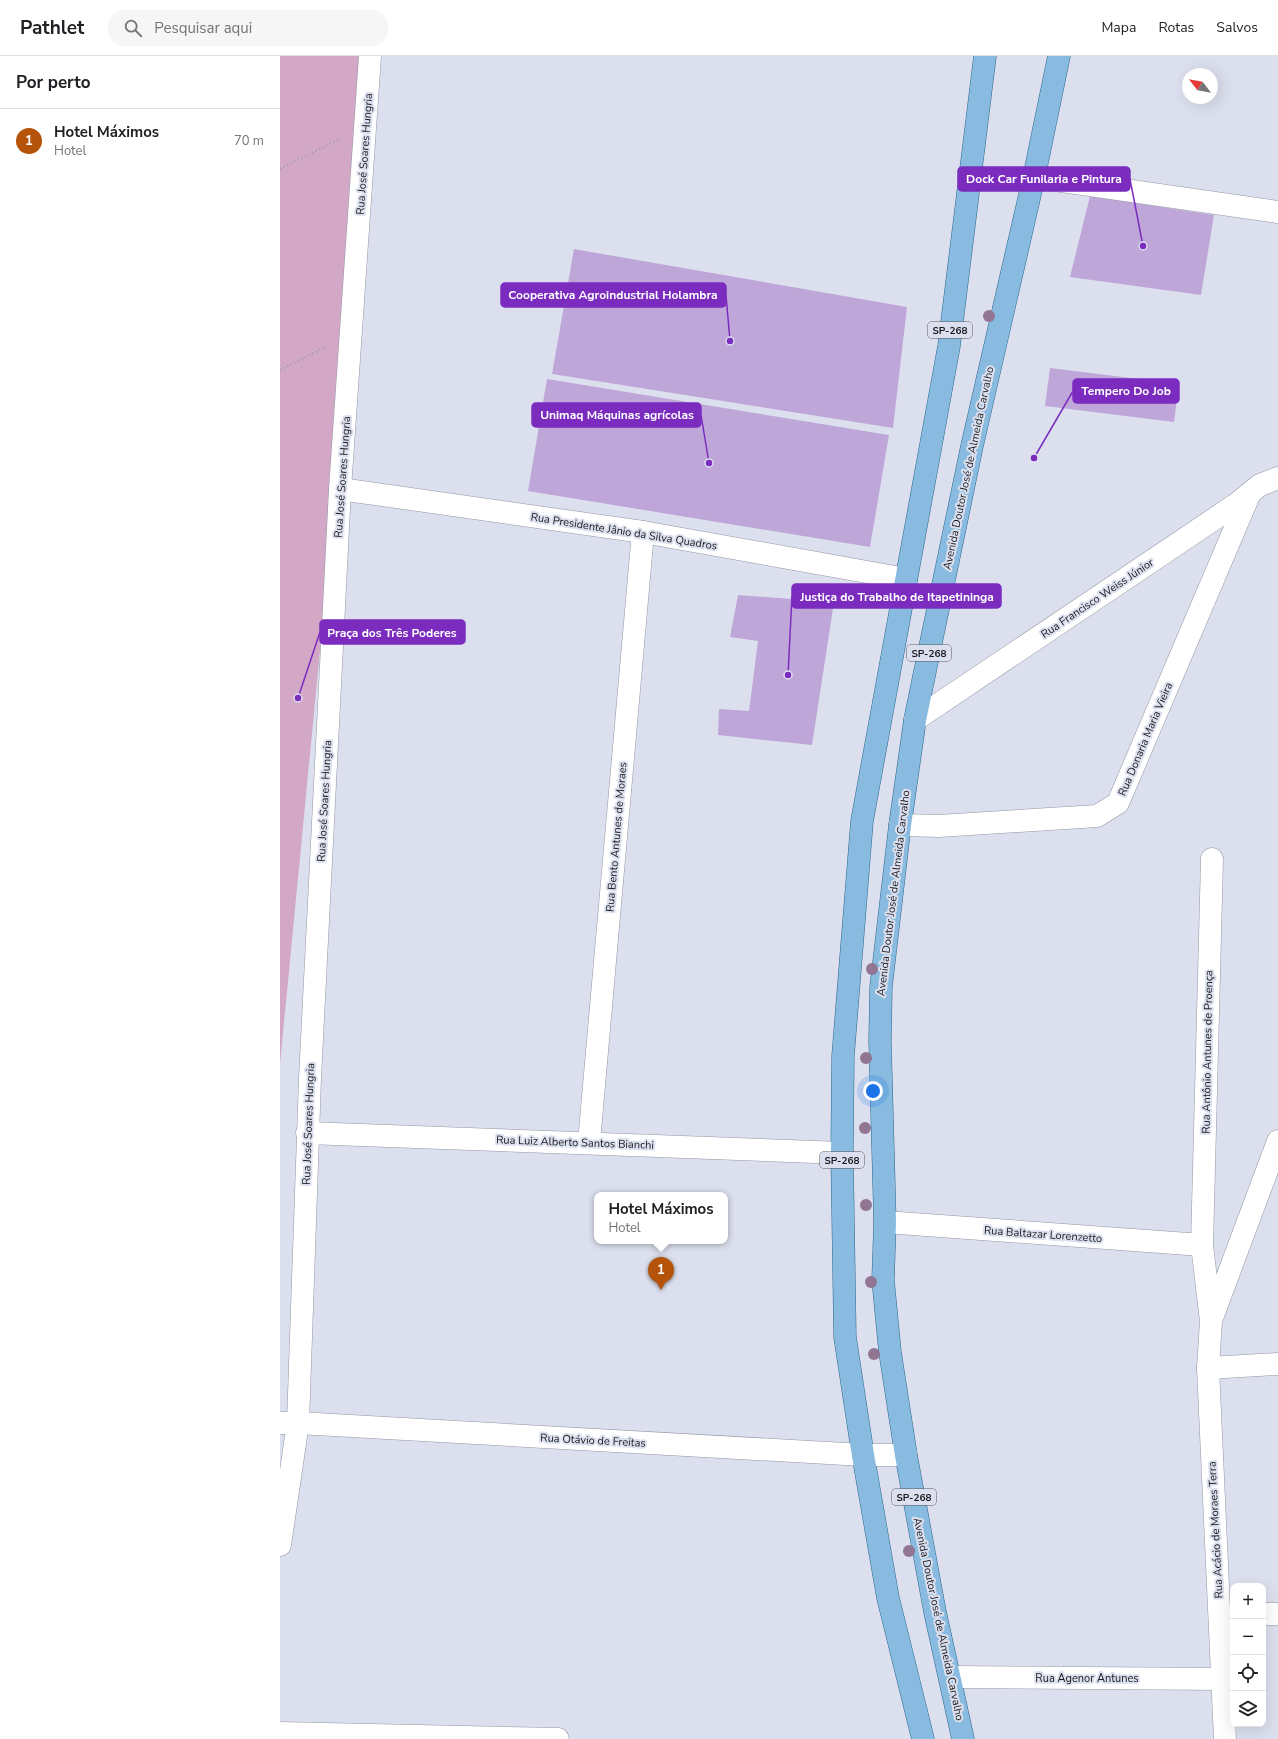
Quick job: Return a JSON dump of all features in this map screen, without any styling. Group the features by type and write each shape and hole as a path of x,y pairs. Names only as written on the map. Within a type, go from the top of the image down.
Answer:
{"main road":[{"name":"SP-268","path":"923,1739 888,1598 863,1455 845,1337 842,1153 843,1056 862,821 949,346 985,56"},
{"name":"Avenida Doutor José de Almeida Carvalho","path":"964,1739 935,1612 906,1455 890,1352 883,1280 885,1222 880,1041 881,987 900,825 915,720 972,446 1034,177 1059,56"}],"street":[{"name":"Rua José Soares Hungria","path":"280,1545 307,1133 340,489 370,56"},
{"path":"1034,177 1278,212"},
{"name":"Rua Francisco Weiss Júnior","path":"915,720 1235,505 1260,485 1278,478"},
{"name":"Rua Presidente Jânio da Silva Quadros","path":"340,489 642,532 906,579"},
{"name":"Rua Donaria Maria Vieira","path":"900,825 939,826 1097,816 1118,802 1250,493"},
{"name":"Rua Bento Antunes de Moraes","path":"589,1142 642,532"},
{"name":"Rua Antônio Antunes de Proença","path":"1202,1245 1212,859"},
{"name":"Rua Luiz Alberto Santos Bianchi","path":"307,1133 589,1142 842,1153"},
{"name":"Rua Acácio de Moraes Terra","path":"1211,1321 1278,1141"},
{"name":"Rua Baltazar Lorenzetto","path":"885,1222 1202,1245"},
{"name":"Rua Acácio de Moraes Terra","path":"1202,1245 1211,1321 1208,1368 1226,1615 1223,1679 1225,1739"},
{"path":"1208,1368 1278,1364"},
{"name":"Rua Otávio de Freitas","path":"289,1423 863,1455 906,1455"},
{"path":"1266,1614 1278,1614"},
{"name":"Rua Agenor Antunes","path":"951,1678 1223,1679"},
{"path":"280,1733 558,1739"}],"path":[{"path":"280,169 366,126"},
{"path":"280,370 351,335"}],"shaded area":[{"path":"280,56 360,56 351,331 280,1064"}],"building":[{"path":"1090,196 1214,215 1201,295 1070,277"},
{"path":"574,249 907,307 893,428 552,374"},
{"path":"1050,368 1179,384 1174,422 1045,406"},
{"path":"547,379 889,435 870,547 528,491"},
{"path":"738,595 834,602 812,745 718,735 719,709 749,711 758,641 730,637"}],"place":[{"name":"Dock Car Funilaria e Pintura","path":"1143,246"},
{"name":"Cooperativa Agroindustrial Holambra","path":"730,341"},
{"name":"Tempero Do Job","path":"1034,458"},
{"name":"Unimaq Máquinas agrícolas","path":"709,463"},
{"name":"Justiça do Trabalho de Itapetininga","path":"788,675"},
{"name":"Praça dos Três Poderes","path":"298,698"},
{"name":"Hotel Máximos","path":"661,1290"}]}
